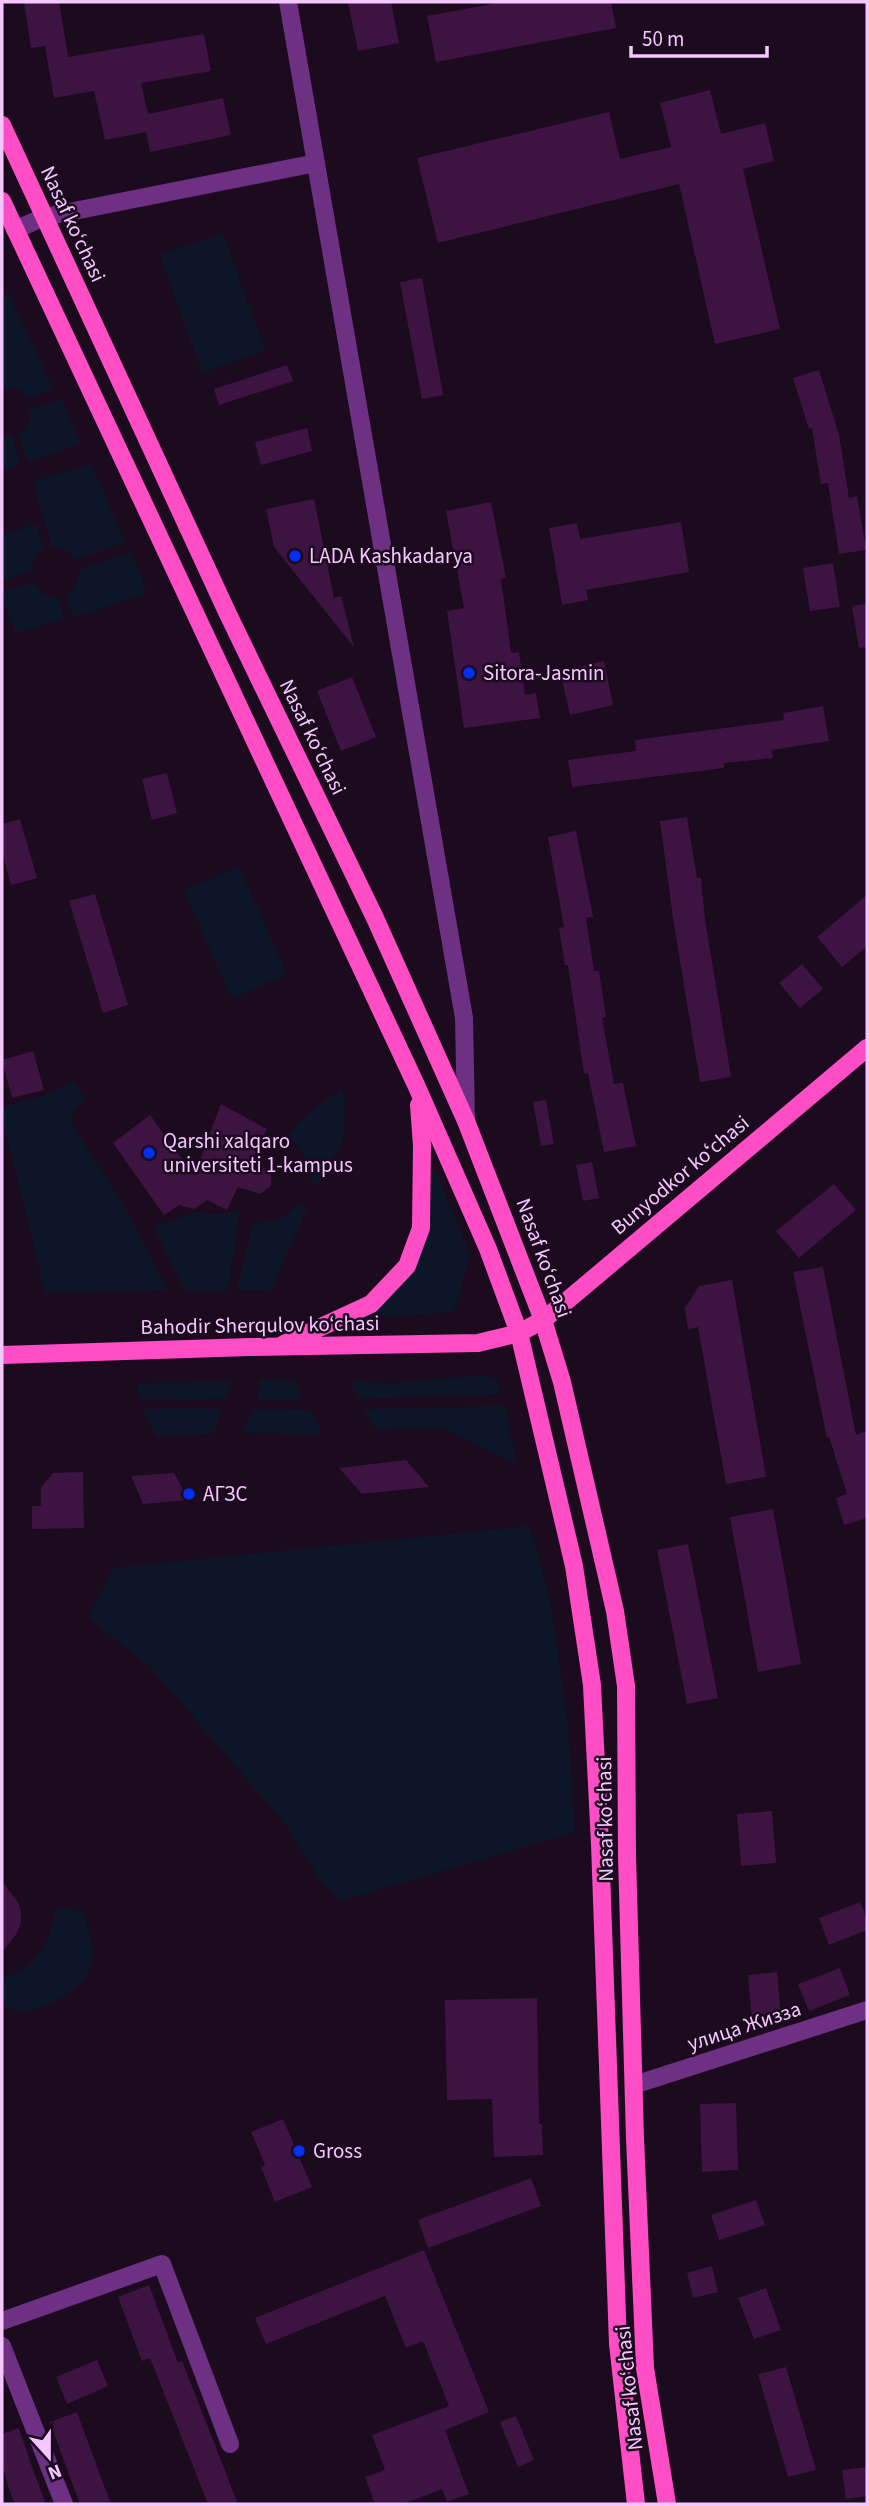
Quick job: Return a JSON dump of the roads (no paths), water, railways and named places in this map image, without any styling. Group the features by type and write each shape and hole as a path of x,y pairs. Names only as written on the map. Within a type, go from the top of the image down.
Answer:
{"main road":[{"name":"Nasaf ko‘chasi","path":"2,124 228,612 375,918 466,1121 543,1320 562,1382 615,1611 626,1686 627,1856 645,2368 667,2504"},
{"name":"Nasaf ko‘chasi","path":"2,201 417,1087 488,1249 519,1333 574,1566 592,1685 618,2344 636,2504"},
{"name":"Bunyodkor koʻchasi","path":"519,1333 543,1320 867,1048"},
{"path":"279,1347 371,1304 407,1266 421,1228 422,1145 417,1087"},
{"name":"Bahodir Sherqulov ko‘chasi","path":"2,1355 478,1343 519,1333"}],"street":[{"path":"288,2 464,1018 466,1121"},
{"path":"15,230 44,217 316,163"},
{"name":"улица Жизза","path":"634,2085 867,2010"},
{"path":"2,2321 162,2264 230,2444"},
{"path":"2,2346 64,2504"}],"place":[{"name":"LADA Kashkadarya","path":"295,556"},
{"name":"Sitora-Jasmin","path":"469,673"},
{"name":"Qarshi xalqaro universiteti 1-kampus","path":"149,1153"},
{"name":"АГЗС","path":"189,1494"},
{"name":"Gross","path":"299,2151"}]}
